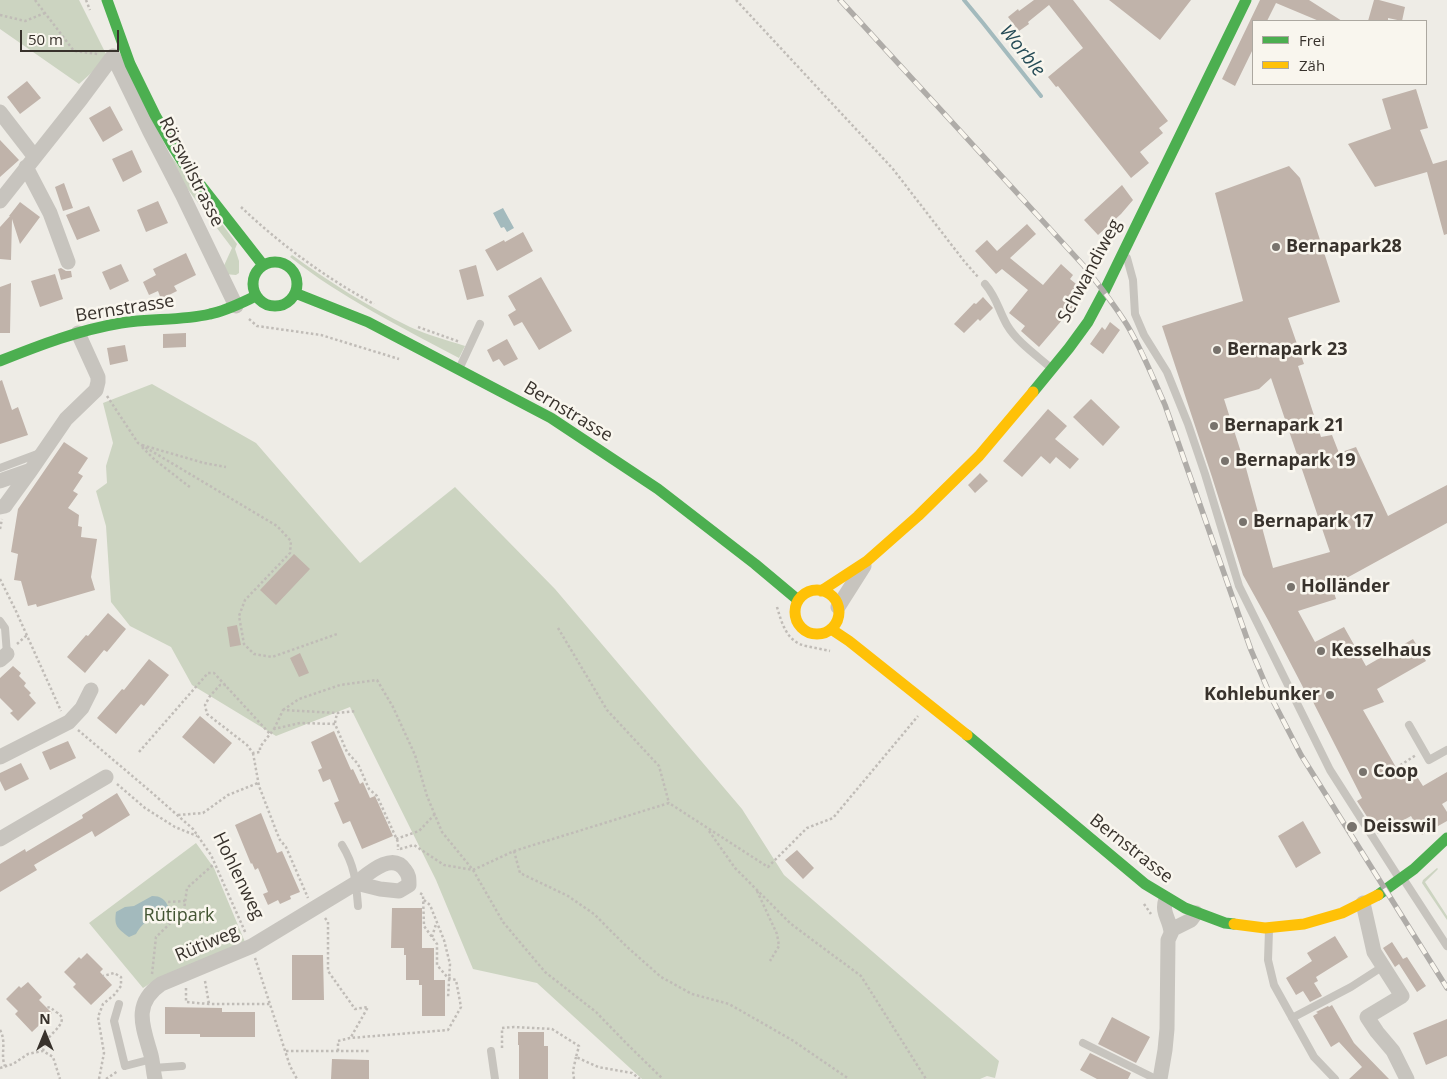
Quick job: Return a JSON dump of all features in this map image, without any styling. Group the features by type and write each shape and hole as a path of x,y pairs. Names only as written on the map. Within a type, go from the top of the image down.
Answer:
{"main road":[{"path":"107,0 130,64 172,145 184,164 263,265"},
{"name":"Schwandiweg","path":"820,591 868,561 918,516 979,456 1052,370 1092,316 1246,0"},
{"path":"275,262 282,263 292,269 297,280 295,293 286,303 273,306 266,304 256,296 253,278 255,273 263,265 275,262"},
{"name":"Bernstrasse","path":"295,293 368,322 551,418 658,489 798,600"},
{"name":"Bernstrasse","path":"0,361 48,342 78,333 123,323 204,315 236,306 256,296"},
{"path":"820,591 832,596 838,607 838,619 831,629 814,634 803,630 798,625 796,606 798,600 808,592 820,591"},
{"name":"Bernstrasse","path":"831,629 928,703 1122,866 1166,899 1196,914 1250,928 1294,927 1314,923 1341,914 1363,903 1402,879 1447,838"}],"street":[{"path":"0,201 27,161 81,99 113,56"},
{"name":"Rörswilstrasse","path":"113,56 236,306"},
{"path":"0,112 27,161 50,213 68,262"},
{"path":"0,507 8,503 66,419 96,390 98,377 78,333"},
{"path":"0,481 31,470"},
{"name":"Schwandiweg","path":"838,607 868,561"},
{"path":"0,757 68,722 82,708 91,690"},
{"path":"0,839 106,777"},
{"path":"356,883 380,889 399,891 409,885 409,876 398,857"},
{"name":"Rütiweg","path":"150,993 161,984 252,946 356,883 380,865 392,862 398,857"},
{"path":"1160,1079 1166,1040 1168,946 1171,932 1164,907 1166,899"},
{"path":"1363,903 1374,952 1402,996 1368,1017 1377,1032 1393,1051 1407,1079"},
{"path":"1171,932 1178,926 1191,920 1196,914"},
{"path":"150,993 146,998 142,1016 153,1073"}],"lane":[{"path":"1124,249 1133,280 1135,314 1144,335 1167,372 1188,424 1239,586 1330,770 1447,946"},
{"path":"985,284 992,292 1007,326 1016,338 1052,370"},
{"path":"459,369 480,324"},
{"path":"0,468 44,451"},
{"path":"0,621 5,628 4,657"},
{"path":"1409,725 1429,760 1447,750"},
{"path":"342,846 350,858 356,883 358,906"},
{"path":"1268,928 1268,960 1274,985 1314,1057 1335,1079"},
{"path":"1292,1018 1351,987 1382,967"},
{"path":"118,1004 114,1021 125,1066 153,1073 182,1066"},
{"path":"1083,1043 1156,1079"},
{"path":"491,1051 495,1079"}],"path":[{"path":"35,0 74,51 113,56"},
{"path":"736,0 893,169 964,261 985,284"},
{"path":"0,15 25,21 45,13"},
{"path":"240,206 261,226 317,269 374,304"},
{"path":"236,306 244,316 257,326 321,335 400,360"},
{"path":"414,326 470,346"},
{"path":"98,382 138,443 155,460 191,488"},
{"path":"138,443 204,463 226,467"},
{"path":"138,443 277,526 291,541 290,554 244,600 241,608 239,616 244,644 254,654 272,657 337,634"},
{"path":"0,579 59,708 68,722"},
{"path":"776,601 786,632 794,641 804,646 835,652"},
{"path":"558,628 607,710 659,766 669,803 768,867 807,828 833,818 928,703"},
{"path":"140,752 208,673 214,673 270,734"},
{"path":"253,753 260,752 260,747 274,729 283,710 299,699 340,685 377,680 393,707 415,755 427,796 442,832 473,870 503,922 545,972 596,1012 663,1079"},
{"path":"226,685 220,685 210,696 205,705 207,714 247,745 253,753 259,783 280,840 286,847 314,908 328,922 328,971 355,1009 368,1007 350,1038"},
{"path":"283,710 337,713 356,711"},
{"path":"337,713 335,724 347,752 358,764 369,789 377,796 396,839 398,857 414,846 444,865 473,870 514,851 669,803"},
{"path":"274,729 300,723 335,724"},
{"name":"Hohlenweg","path":"82,733 178,815 206,847 252,946 290,1066 297,1079"},
{"path":"1396,768 1424,750"},
{"path":"106,777 152,813 175,827 199,837"},
{"path":"178,815 203,813 228,795 259,783"},
{"path":"396,839 419,831 435,814"},
{"path":"707,828 735,868 792,924 861,976 926,1079"},
{"path":"514,851 520,873 568,896 594,914 661,977 692,994 729,1004 792,1040 849,1079"},
{"path":"150,993 156,937 184,910 187,888 214,863"},
{"path":"338,1051 338,1041 350,1038 448,1030 461,1007 456,980 448,978 437,965 436,944 424,926 423,895 409,885"},
{"path":"757,889 777,934 779,946 770,961"},
{"path":"423,900 430,905 444,940 450,964 448,998"},
{"path":"168,902 185,901"},
{"path":"432,937 436,923"},
{"path":"193,970 206,985 209,1004"},
{"path":"193,970 186,1002 270,1004"},
{"path":"106,1010 108,999"},
{"path":"43,1051 46,1041 61,1023 62,1018 61,1014 46,1007"},
{"path":"491,1051 502,1048 502,1028 552,1029 579,1046 572,1072 574,1079"},
{"path":"0,1030 4,1036 2,1062 5,1066"},
{"path":"0,1068 13,1064 28,1054 43,1051 53,1057 60,1079"},
{"path":"286,1051 369,1051"},
{"path":"576,1057 598,1067 632,1073 640,1079"}],"green space":[{"path":"0,0 79,0 108,58 79,84 0,29"},
{"path":"168,152 237,244 235,249 239,261 239,273 236,275 224,274 222,270 232,248 183,183"},
{"path":"292,255 349,294 379,311 410,327 465,346 459,358 351,299 310,272 290,257"},
{"path":"152,384 256,443 360,563 455,487 555,589 742,809 784,875 999,1061 995,1078 987,1076 980,1079 642,1079 537,983 473,969 436,880 350,707 276,736 192,685 171,647 130,626 111,602 106,526 96,491 107,483 106,466 113,443 103,403"},
{"name":"Rütipark","path":"196,843 214,868 245,942 160,977 143,988 89,923"},
{"path":"1437,868 1425,882 1447,916 1447,920 1422,883"}],"water":[{"path":"503,208 514,228 507,232 504,227 501,228 493,213"},
{"path":"152,896 160,897 166,902 169,908 167,915 146,922 136,934 129,937 117,926 116,912 125,907 134,906"}],"building":[{"path":"1034,0 1073,0 1168,121 1159,128 1163,133 1140,152 1149,163 1131,178 1058,86 1056,87 1048,77 1083,48 1049,5 1019,31 1008,17"},
{"path":"1109,0 1191,0 1160,40"},
{"path":"1260,0 1309,0 1340,20 1317,20 1276,3 1268,20 1252,20 1252,51 1235,86 1222,79"},
{"path":"1374,0 1405,7 1402,20 1388,18 1388,20 1368,20"},
{"path":"27,81 41,98 20,114 7,97"},
{"path":"1416,89 1428,128 1420,130 1433,164 1447,160 1447,234 1444,235 1427,172 1375,187 1348,144 1391,129 1382,99"},
{"path":"110,106 123,130 103,142 89,118"},
{"path":"0,140 19,160 0,177"},
{"path":"132,150 142,172 123,182 112,159"},
{"path":"1289,166 1300,178 1340,302 1288,318 1304,364 1298,366 1321,437 1332,435 1339,453 1356,447 1388,516 1447,485 1447,523 1332,586 1336,599 1298,611 1315,642 1344,627 1366,666 1413,639 1426,661 1377,689 1384,702 1363,710 1401,776 1412,769 1423,786 1447,772 1447,801 1442,804 1447,812 1447,821 1422,835 1411,816 1378,834 1357,801 1362,798 1308,692 1306,693 1243,575 1162,326 1243,301 1215,193","holes":["1271,378 1330,552 1273,568 1246,468 1224,399 1259,389"]},
{"path":"64,183 73,208 63,211 55,187"},
{"path":"1122,185 1133,200 1098,235 1084,220"},
{"path":"158,201 168,223 146,232 137,210"},
{"path":"20,202 40,217 20,244 12,219 11,260 0,259 0,227"},
{"path":"89,206 100,231 77,240 66,215"},
{"path":"1027,224 1036,234 1010,258 1043,285 1061,264 1073,275 1070,279 1086,292 1039,347 1021,331 1025,326 1009,313 1028,290 1002,269 996,274 975,251 987,240 997,251"},
{"path":"523,232 533,251 497,271 485,250"},
{"path":"186,253 196,275 174,286 177,291 161,299 158,291 149,295 143,282 156,275 153,269"},
{"path":"121,264 129,281 110,290 102,272"},
{"path":"476,265 484,296 467,300 459,270"},
{"path":"58,269 71,271 72,277 61,280"},
{"path":"55,274 63,299 40,307 31,281"},
{"path":"541,277 572,331 539,350 522,322 514,326 508,315 516,310 508,296"},
{"path":"11,283 10,333 0,333 0,287"},
{"path":"983,297 993,308 964,333 954,324 974,303 976,304"},
{"path":"1110,322 1120,330 1103,354 1090,344 1102,327 1105,330"},
{"path":"186,333 186,347 163,348 163,334"},
{"path":"507,339 518,359 504,366 499,359 493,362 487,350"},
{"path":"125,345 128,361 110,365 107,348"},
{"path":"2,380 12,410 18,407 28,435 0,444 0,381"},
{"path":"1091,399 1120,427 1103,446 1073,417"},
{"path":"1048,409 1067,426 1055,439 1079,459 1070,469 1056,457 1050,464 1041,456 1022,477 1003,461"},
{"path":"64,442 88,458 78,473 83,476 73,491 78,494 68,508 79,515 78,526 82,527 81,537 97,539 91,577 95,590 37,607 36,604 28,606 21,581 14,580 18,554 11,552 18,509"},
{"path":"980,473 988,481 975,493 968,485"},
{"path":"294,554 310,569 276,605 260,590"},
{"path":"108,613 126,629 107,652 104,650 85,673 67,657"},
{"path":"237,625 241,645 230,647 227,627"},
{"path":"300,653 309,673 299,677 290,658"},
{"path":"149,659 169,675 144,706 141,704 116,734 97,718 122,689 124,690"},
{"path":"13,666 21,673 19,676 26,683 24,686 31,693 29,695 36,703 18,721 10,713 13,711 0,698 0,678"},
{"path":"200,716 232,743 214,764 182,737"},
{"path":"334,731 351,770 353,769 360,784 363,782 370,798 375,796 393,836 362,849 350,821 343,824 334,803 339,801 330,779 323,782 318,770 322,768 311,742"},
{"path":"68,741 76,758 50,770 42,752"},
{"path":"21,763 29,779 5,791 0,781 0,773"},
{"path":"117,793 130,815 95,837 92,831 34,865 37,870 0,892 0,864 25,849 26,852 83,818 82,815"},
{"path":"261,813 277,853 282,851 300,892 290,896 291,899 280,904 278,900 268,905 263,894 268,892 258,868 255,870 251,864 235,825"},
{"path":"1303,821 1321,853 1296,868 1278,836"},
{"path":"797,850 814,868 803,879 785,860"},
{"path":"392,908 422,908 422,948 434,948 434,980 445,980 445,1016 422,1016 422,985 419,985 419,980 406,980 406,955 404,955 404,948 391,948"},
{"path":"1335,936 1348,957 1316,977 1318,981 1314,983 1322,996 1310,1002 1303,991 1296,995 1286,978 1312,961 1307,953"},
{"path":"1392,942 1403,959 1407,957 1426,986 1417,992 1399,964 1395,967 1383,948"},
{"path":"87,953 103,969 100,972 112,985 91,1005 73,987 76,984 64,972 79,957 81,959"},
{"path":"292,955 323,955 324,1000 292,1000"},
{"path":"28,982 42,997 39,1000 52,1013 32,1032 15,1014 18,1011 6,999 19,986 21,988"},
{"path":"1332,1005 1354,1043 1389,1079 1349,1079 1362,1067 1339,1042 1331,1047 1313,1016 1318,1013 1316,1012"},
{"path":"165,1007 222,1008 222,1012 255,1012 255,1037 200,1037 200,1034 165,1034"},
{"path":"1112,1017 1150,1037 1136,1063 1098,1044"},
{"path":"1447,1019 1447,1056 1426,1065 1413,1033"},
{"path":"518,1032 544,1032 544,1046 548,1046 548,1079 519,1079"},
{"path":"1090,1053 1131,1073 1128,1079 1097,1079 1080,1070"},
{"path":"332,1059 369,1060 369,1079 331,1079"}],"waterway":[{"name":"Worble","path":"964,0 1041,96"}],"railway":[{"path":"840,0 1084,266 1127,325 1165,405 1251,650 1271,697 1301,755 1447,988"}],"traffic: fast":[{"path":"107,0 130,64 172,145 184,164 263,265"},
{"path":"1033,392 1088,322 1246,0"},
{"path":"271,262 279,262 291,268 297,284 291,300 279,306 271,306 259,300 253,288 253,280 259,268 271,262"},
{"path":"295,293 368,322 551,418 658,489 798,600"},
{"path":"0,361 45,344 105,326 132,321 188,318 216,313 256,296"},
{"path":"967,735 1145,884 1185,908 1225,923 1234,924"},
{"path":"1378,895 1414,869 1447,838"}],"traffic: slow":[{"path":"821,591 867,561 918,516 979,456 1033,392"},
{"path":"817,590 829,594 835,600 839,612 835,624 829,630 817,634 805,630 799,624 795,612 799,600 805,594 817,590"},
{"path":"831,629 849,641 967,735"},
{"path":"1234,924 1265,928 1304,924 1342,913 1378,895"}],"place":[{"name":"Bernapark28","path":"1276,247"},
{"name":"Bernapark 23","path":"1217,350"},
{"name":"Bernapark 21","path":"1214,426"},
{"name":"Bernapark 19","path":"1225,461"},
{"name":"Bernapark 17","path":"1243,522"},
{"name":"Holländer","path":"1291,587"},
{"name":"Kesselhaus","path":"1321,651"},
{"name":"Kohlebunker","path":"1330,695"},
{"name":"Coop","path":"1363,772"},
{"name":"Deisswil","path":"1352,827"}]}
